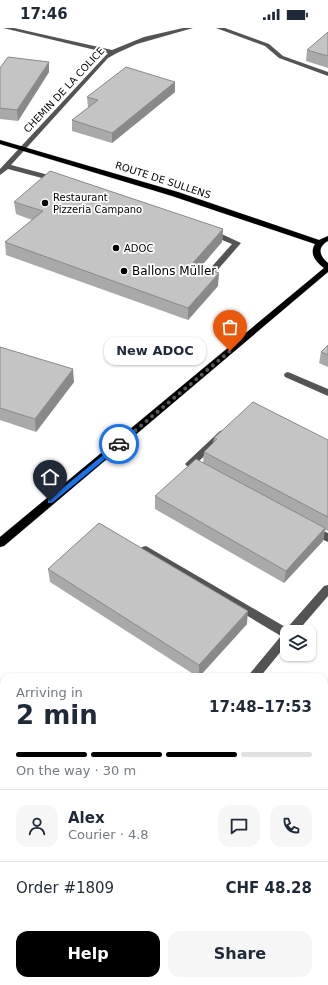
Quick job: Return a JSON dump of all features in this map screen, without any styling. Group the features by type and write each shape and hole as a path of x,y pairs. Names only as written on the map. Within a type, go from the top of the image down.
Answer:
{"main road":[{"name":"ROUTE DE SULLENS","path":"0,142 176,194 319,243"},
{"path":"0,543 328,267 318,258 316,248 319,243 328,238"}],"street":[{"path":"6,28 112,52"},
{"name":"CHEMIN DE LA COLICE","path":"0,173 112,52 128,45 190,28"},
{"path":"219,28 267,45 282,57 328,74"},
{"path":"6,166 62,182"},
{"path":"202,228 237,243 210,272"},
{"path":"288,375 328,393"},
{"path":"210,474 190,464 229,428"},
{"path":"307,527 328,538"},
{"path":"146,550 280,631"},
{"path":"296,625 328,589"},
{"path":"255,673 280,643"}],"building":[{"path":"328,32 328,56 307,50"},
{"path":"8,57 49,62 17,110 0,108 0,68"},
{"path":"126,67 175,82 112,133 72,120 98,100 87,97"},
{"name":"ADOC","path":"50,171 223,229 192,264 219,273 188,308 5,242 43,211 14,202"},
{"path":"328,345 328,355 321,352"},
{"path":"0,347 73,369 35,419 0,408"},
{"path":"253,402 328,440 328,517 204,452 217,439 214,438"},
{"path":"196,459 325,528 286,571 155,496"},
{"path":"99,523 248,611 199,665 48,569"}],"way so far":[{"path":"119,444 230,351"}],"place":[{"name":"Restaurant Pizzeria Campano","path":"45,203"},
{"name":"ADOC","path":"116,248"},
{"name":"Ballons Müller","path":"124,271"},
{"name":"New ADOC","path":"230,351"}],"route":[{"path":"50,501 119,444"}]}
